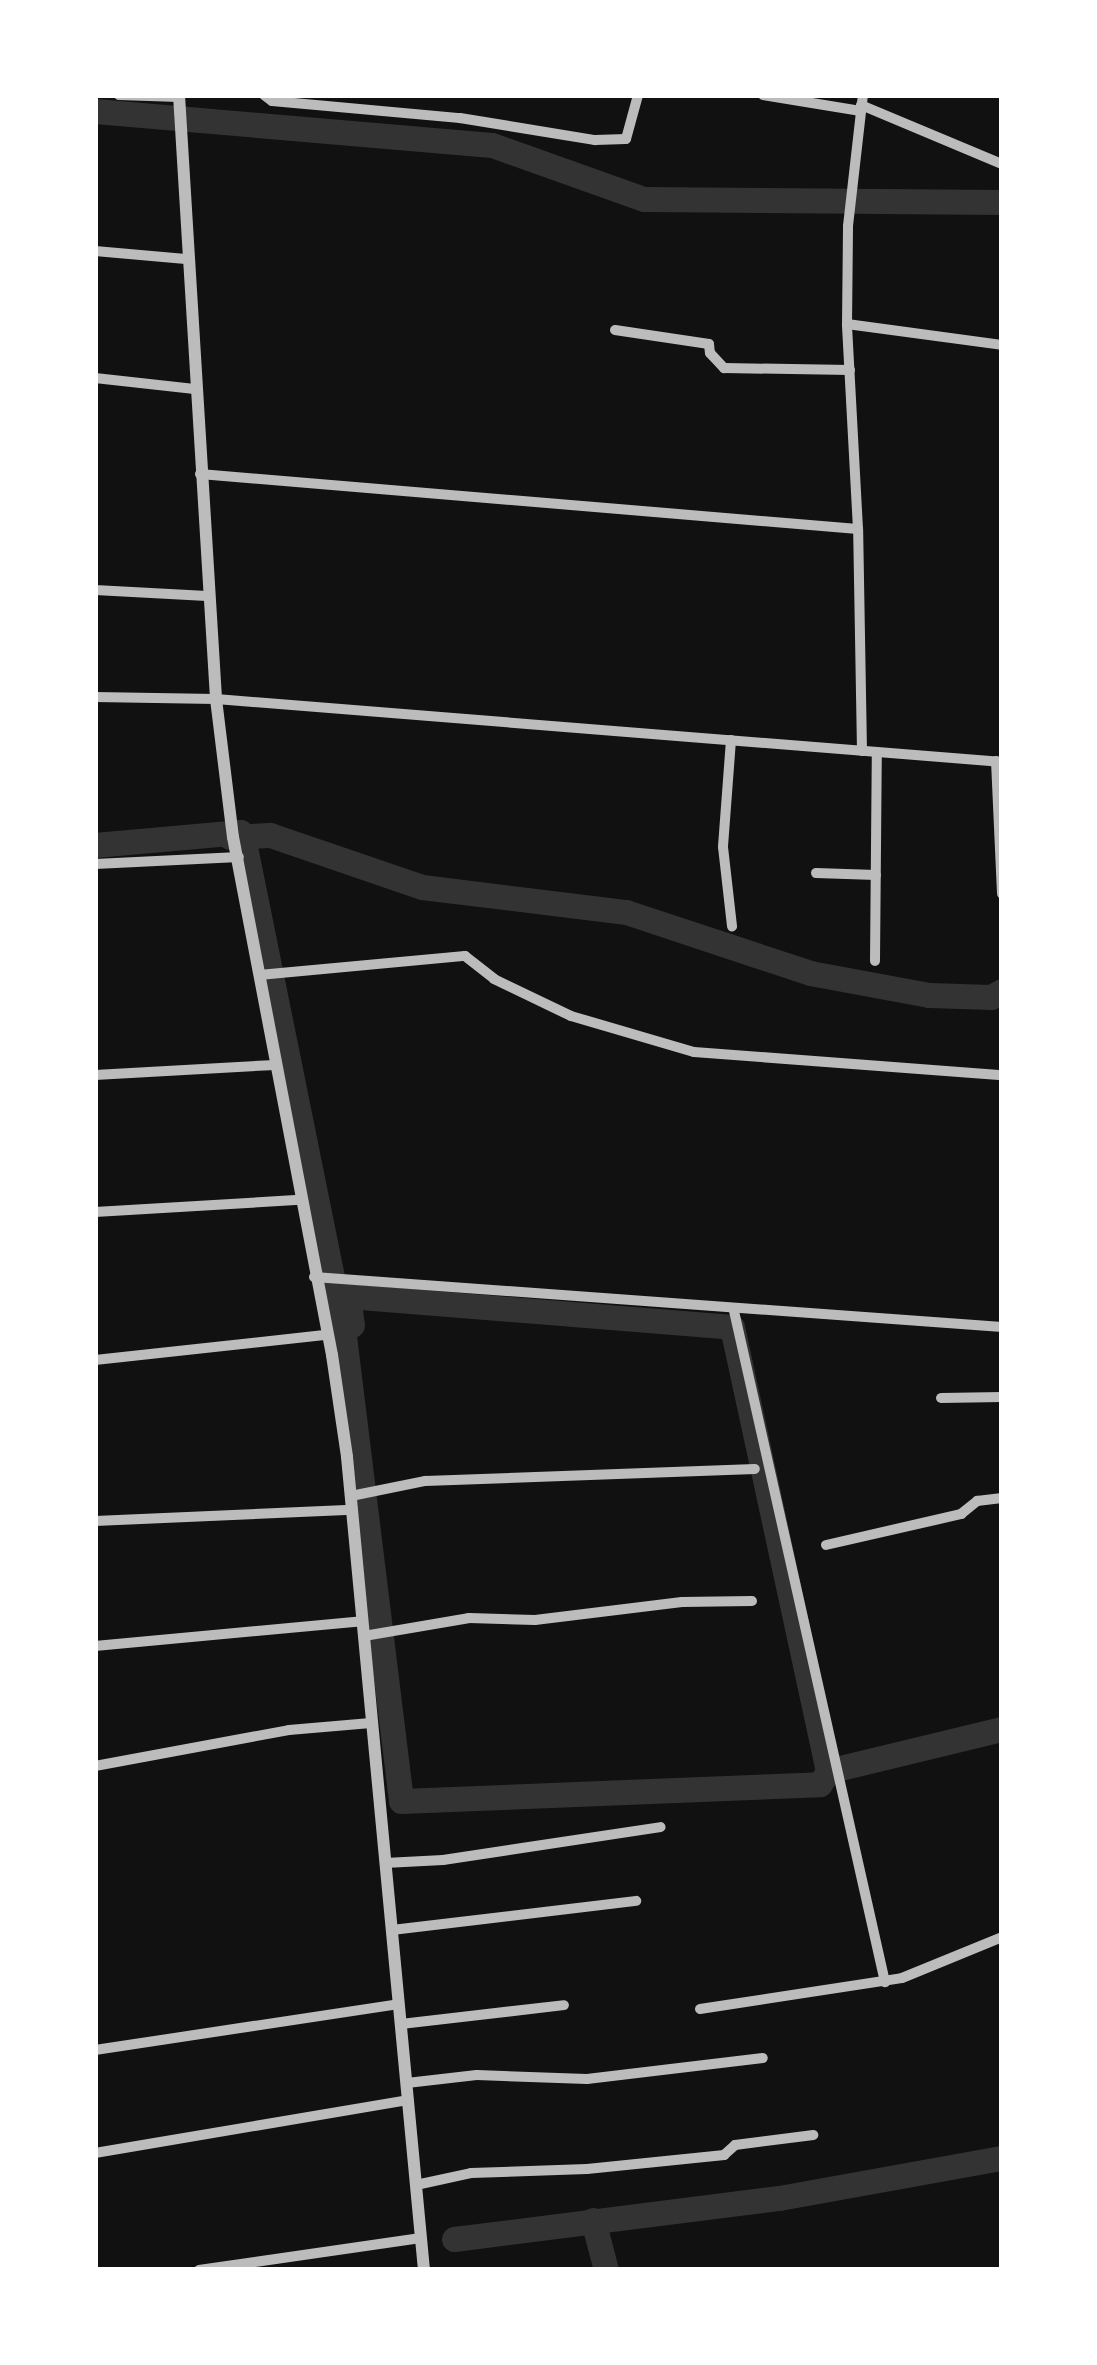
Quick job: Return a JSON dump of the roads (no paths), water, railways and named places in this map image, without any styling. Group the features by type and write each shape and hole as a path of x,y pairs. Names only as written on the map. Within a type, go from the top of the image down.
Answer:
{"street":[{"path":"119,95 179,98 216,700 259,975 332,1355 351,1503 424,2270"},
{"path":"264,95 272,100 460,118 610,140 626,139 638,95"},
{"path":"763,95 861,104 1002,164"},
{"path":"861,104 848,226 847,324 858,529 862,750"},
{"path":"95,251 186,259"},
{"path":"847,324 1002,345"},
{"path":"615,330 709,344 710,353 724,368 850,370"},
{"path":"95,378 194,389"},
{"path":"200,474 858,529"},
{"path":"95,590 207,596"},
{"path":"95,697 216,700 999,762 1002,894"},
{"path":"731,740 723,847 732,926"},
{"path":"875,961 877,752"},
{"path":"95,864 237,848"},
{"path":"816,872 876,875"},
{"path":"259,975 465,956 494,979 571,1016 694,1052 1002,1075"},
{"path":"95,1075 276,1065"},
{"path":"95,1212 300,1200"},
{"path":"314,1277 1002,1328"},
{"path":"734,1311 885,1982"},
{"path":"95,1360 328,1336"},
{"path":"941,1398 1002,1397"},
{"path":"95,1521 351,1503 425,1482 755,1470"},
{"path":"826,1545 961,1514 978,1501 1002,1498"},
{"path":"364,1636 470,1618 535,1620 682,1602 752,1601"},
{"path":"95,1646 362,1621"},
{"path":"95,1766 289,1730 371,1723"},
{"path":"385,1864 443,1860 661,1828"},
{"path":"392,1930 636,1901"},
{"path":"700,2009 885,1982 1002,1937"},
{"path":"95,2050 399,2004"},
{"path":"401,2024 564,2005"},
{"path":"406,2083 477,2075 587,2079 763,2058"},
{"path":"95,2154 408,2100"},
{"path":"416,2185 471,2173 568,2166 587,2170 724,2154 735,2145 813,2135"},
{"path":"200,2270 422,2238"}],"waterway":[{"path":"95,111 492,145 644,199 1002,202"},
{"path":"95,845 240,832 243,837 344,1336 401,1801 820,1784 828,1771"},
{"path":"230,837 270,835 422,887 626,912 810,973 929,995 991,997 1002,991"},
{"path":"352,1325 348,1296 732,1327 828,1771 1002,1729"},
{"path":"454,2239 779,2198 1002,2158"},
{"path":"593,2220 606,2270"}]}
